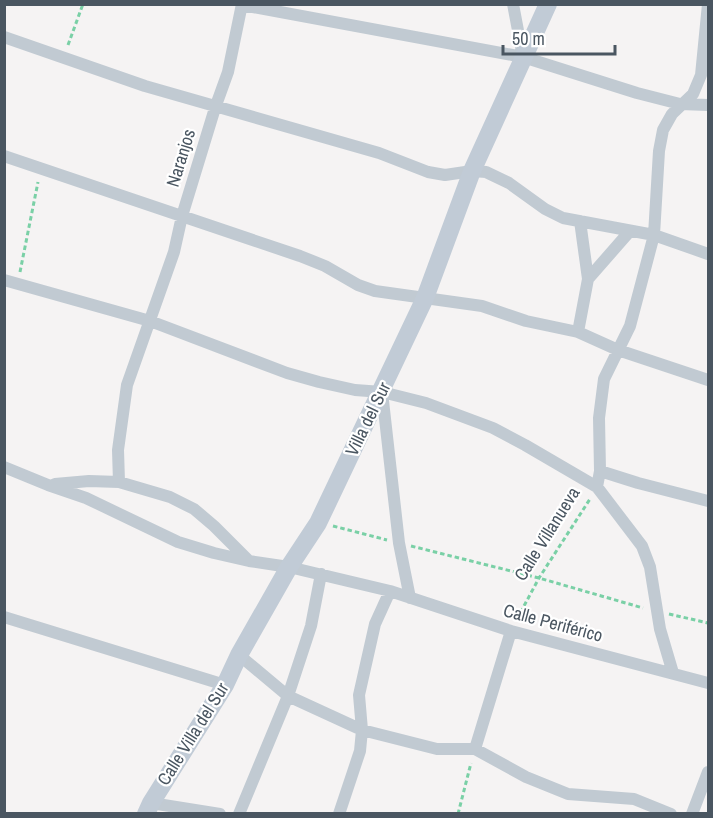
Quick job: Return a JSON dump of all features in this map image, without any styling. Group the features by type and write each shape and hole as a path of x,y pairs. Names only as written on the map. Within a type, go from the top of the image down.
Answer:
{"street":[{"path":"513,4 523,57"},
{"path":"472,171 548,4"},
{"name":"Calle Villanueva","path":"597,488 600,471 599,418 604,379 630,326 654,235 659,151 663,130 680,104 693,94 701,75 708,4"},
{"path":"242,5 523,57 680,104 708,105"},
{"name":"Naranjos","path":"119,482 118,450 123,400 133,365 174,252 182,216 228,72 242,5"},
{"path":"4,37 63,59 215,108 379,153 428,172 445,175 472,171 486,172 509,183 545,209 563,218 654,235 708,254"},
{"path":"4,156 316,262 358,285 375,291 482,306 526,321 578,332 618,350 708,380"},
{"name":"Villa del Sur","path":"239,655 289,567 318,523 382,392 424,298 472,171"},
{"path":"578,332 588,279 580,222"},
{"path":"588,279 630,231"},
{"path":"4,280 150,321 287,373 355,390 382,392 426,403 493,428 597,488 642,546 650,567 660,629 673,673"},
{"path":"382,392 399,543 410,598"},
{"name":"Calle Periférico","path":"4,467 86,498 178,542 249,561 289,567 390,591 511,631 708,683"},
{"path":"600,471 708,501"},
{"path":"48,485 89,481 119,482 170,496 194,509 249,561"},
{"path":"239,813 288,696 311,626 321,574"},
{"path":"339,813 360,751 362,730 359,695 375,624 390,591"},
{"path":"4,617 225,685"},
{"path":"475,749 511,631"},
{"path":"239,655 288,696 362,730 437,749 475,749 526,777 568,794 634,799 671,813"},
{"name":"Calle Villa del Sur","path":"149,808 225,685 239,655"},
{"path":"692,813 708,772"},
{"path":"149,808 220,813"}],"path":[{"path":"63,59 83,4"},
{"path":"17,284 41,168"},
{"name":"Calle Villanueva","path":"511,631 539,578 597,488"},
{"path":"318,523 708,623"},
{"path":"458,813 475,749"}]}
